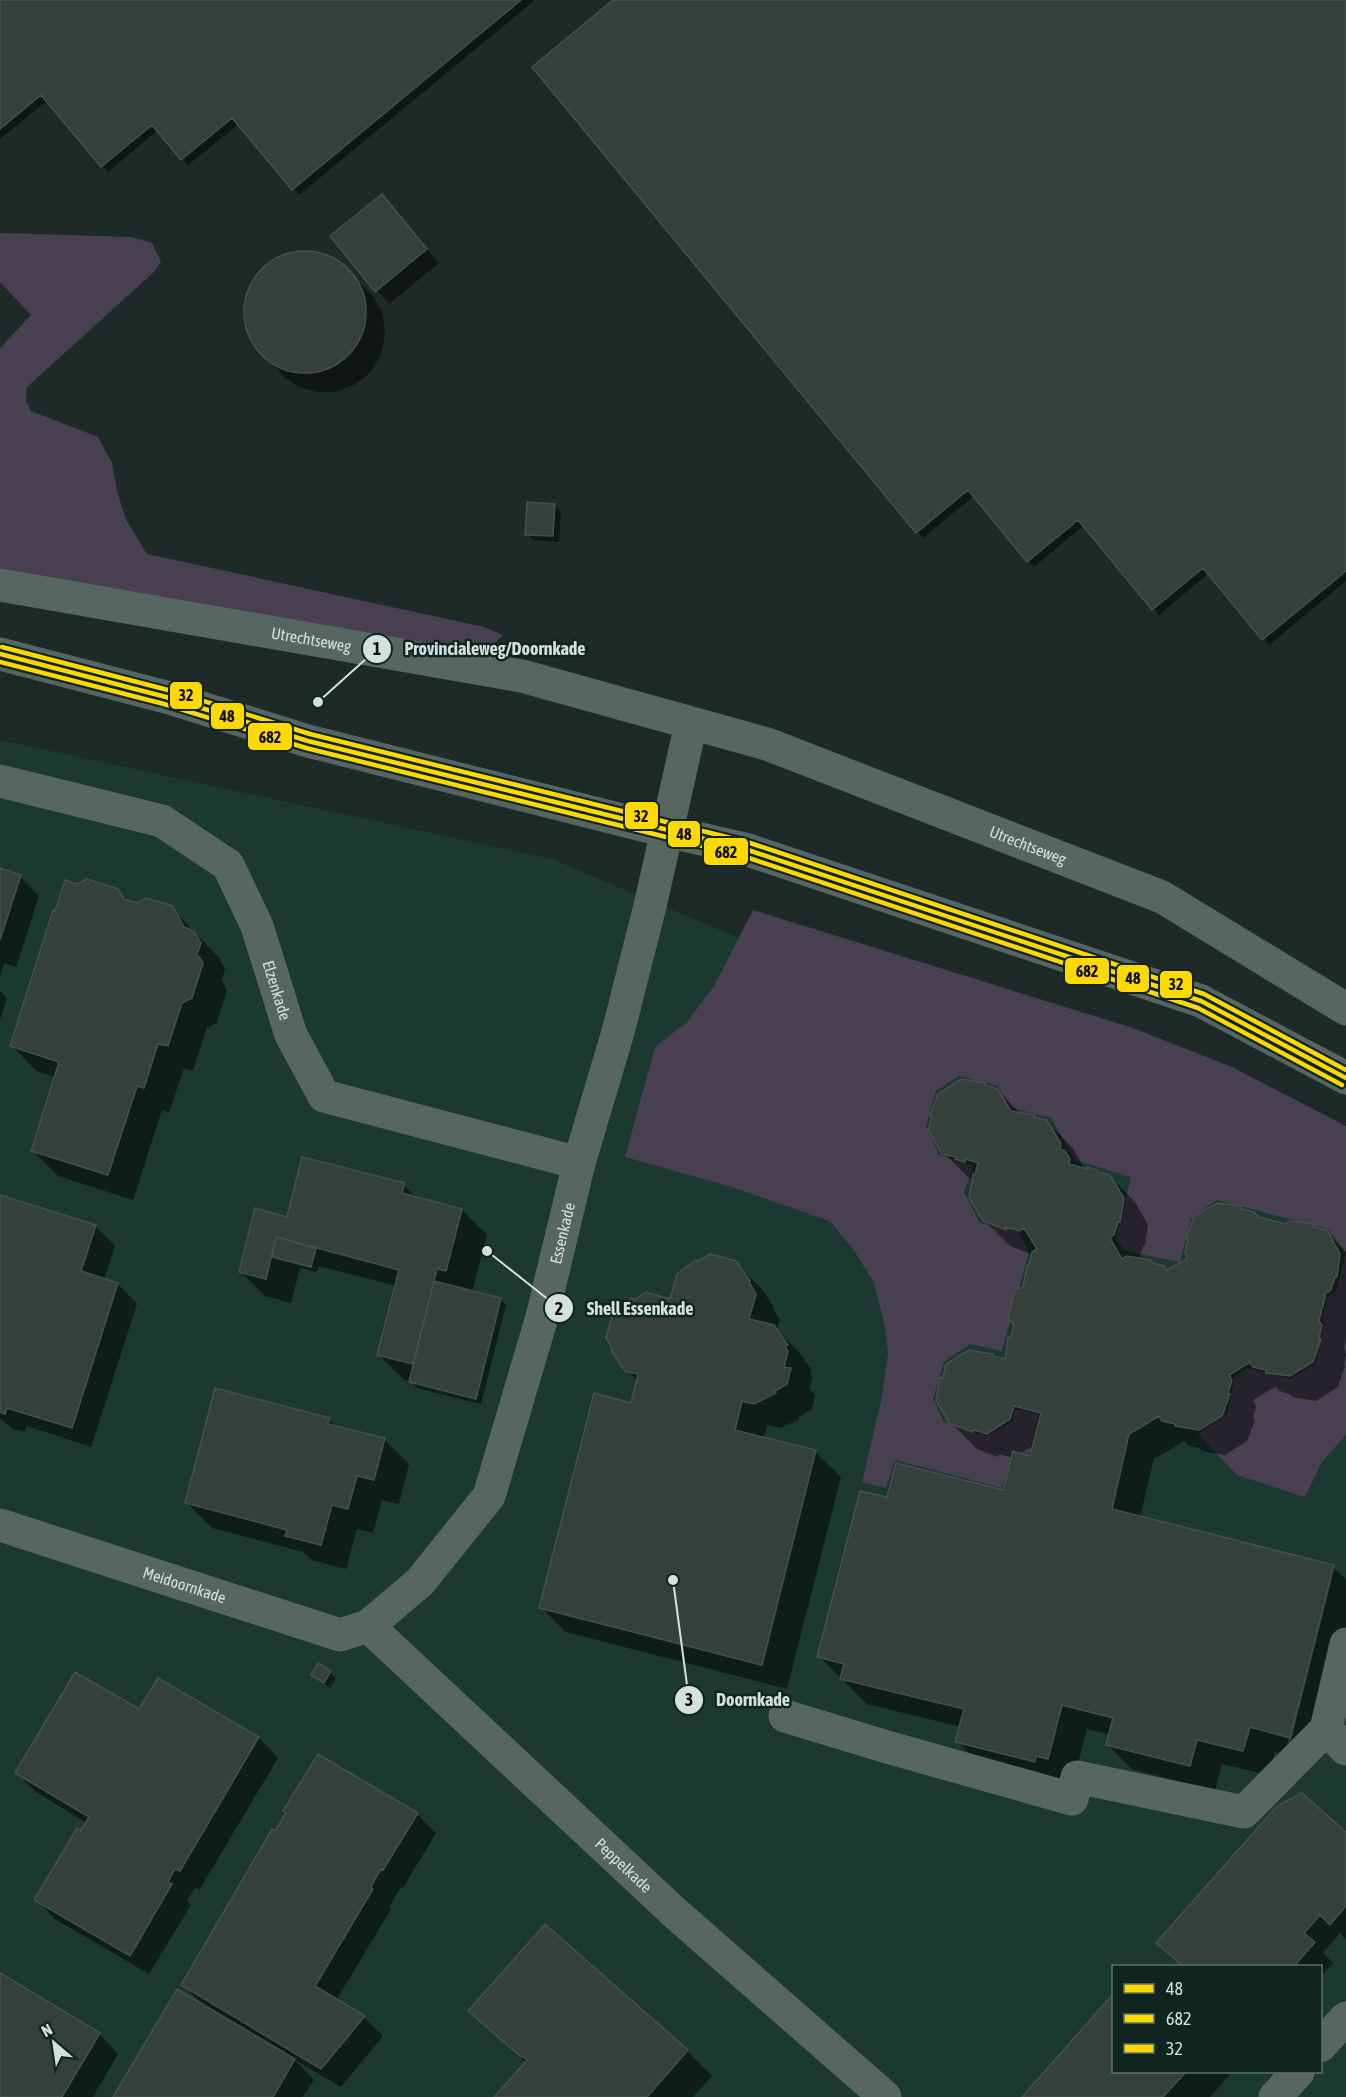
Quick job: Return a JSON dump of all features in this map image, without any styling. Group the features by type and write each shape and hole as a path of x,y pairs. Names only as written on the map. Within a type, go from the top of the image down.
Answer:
{"main road":[{"path":"0,654 166,698 308,741 746,849 1201,1000 1346,1078"}],"street":[{"name":"Utrechtseweg","path":"0,585 522,676 767,744 1162,897 1346,1009"},
{"path":"666,831 690,724"},
{"name":"Elzenkade","path":"0,781 162,821 228,865 257,926 291,1035 324,1096 579,1163"},
{"name":"Essenkade","path":"368,1626 420,1582 489,1496 542,1317 579,1163 621,1021 666,831"},
{"name":"Meidoornkade","path":"0,1525 340,1635 368,1626"},
{"name":"Peppelkade","path":"368,1626 675,1913 885,2097"},
{"path":"786,1716 1072,1799 1077,1777 1244,1812 1336,1739 1346,1644"},
{"path":"1322,2044 1346,2018"},
{"path":"1275,2097 1297,2073"}],"shaded area":[{"path":"0,234 131,237 152,243 161,262 154,272 27,387 26,401 31,411 98,437 112,463 117,491 126,520 147,554 484,627 503,635 485,653 160,599 0,569 0,348 31,315 0,282"},
{"path":"0,740 552,859 1346,1194 1346,2097 0,2097"},
{"path":"753,910 1133,1028 1232,1067 1346,1126 1346,1253 1328,1229 1217,1200 1191,1218 1180,1262 1125,1251 1116,1239 1131,1177 1075,1160 1051,1118 1012,1108 998,1086 959,1076 936,1091 926,1127 939,1155 974,1166 964,1192 980,1223 1018,1231 1029,1251 1002,1351 970,1344 944,1362 933,1399 944,1422 986,1436 1013,1421 1015,1409 1039,1414 1029,1454 1013,1450 1002,1488 895,1460 886,1488 862,1482 882,1397 888,1354 885,1326 874,1283 855,1252 830,1221 732,1187 625,1157 655,1047 687,1022 714,986"},
{"path":"1346,1253 1346,1435 1322,1462 1305,1497 1237,1475 1198,1434 1227,1414 1235,1376 1248,1368 1290,1379 1315,1364 1328,1296 1336,1293"}],"building":[{"path":"0,0 521,0 292,190 232,118 181,160 152,125 101,167 41,95 0,129"},
{"path":"613,0 1346,0 1346,571 1262,640 1203,568 1152,610 1078,520 1027,562 968,490 916,533 532,67"},
{"path":"382,194 427,249 375,292 330,236"},
{"path":"305,251 328,255 348,269 362,289 366,312 362,335 348,355 328,369 305,373 282,369 262,355 248,335 244,312 248,289 262,269 282,255"},
{"path":"527,502 555,504 553,536 525,535"},
{"path":"0,868 21,875 0,940"},
{"path":"87,879 118,889 124,899 137,903 146,898 173,906 184,927 194,931 201,943 197,954 203,963 192,998 182,1003 168,1046 158,1044 144,1088 137,1086 108,1175 31,1151 59,1062 10,1046 53,910 55,911 65,880 77,884"},
{"path":"961,1079 985,1083 985,1085 998,1089 1011,1111 1035,1115 1034,1117 1047,1120 1061,1144 1060,1149 1065,1151 1070,1159 1069,1164 1110,1175 1124,1198 1120,1222 1118,1222 1114,1235 1110,1238 1122,1259 1127,1256 1151,1260 1150,1262 1164,1266 1167,1270 1188,1258 1185,1253 1188,1239 1186,1239 1194,1216 1218,1203 1242,1206 1241,1209 1254,1212 1258,1217 1285,1224 1290,1221 1314,1224 1313,1227 1327,1230 1340,1254 1337,1277 1335,1277 1331,1290 1326,1293 1319,1321 1322,1325 1319,1339 1321,1339 1313,1362 1290,1376 1266,1373 1266,1370 1253,1367 1250,1362 1229,1375 1232,1380 1228,1393 1230,1394 1222,1416 1199,1430 1175,1426 1175,1424 1162,1421 1159,1416 1129,1434 1112,1509 1334,1565 1290,1738 1250,1727 1243,1751 1197,1740 1190,1766 1106,1745 1113,1718 1062,1705 1048,1759 1036,1756 1035,1762 955,1742 964,1709 840,1679 844,1664 817,1657 860,1491 887,1497 896,1463 1003,1490 1013,1451 1030,1456 1041,1413 1014,1406 1010,1419 987,1434 950,1424 936,1401 940,1377 943,1378 946,1364 969,1350 993,1354 992,1356 1005,1359 1008,1337 1011,1337 1014,1325 1008,1318 1015,1290 1023,1287 1027,1265 1029,1265 1032,1252 1037,1249 1024,1228 1020,1231 1006,1227 1006,1230 983,1221 969,1198 973,1174 975,1175 978,1163 966,1159 965,1162 942,1154 928,1130 932,1117 930,1116 938,1094"},
{"path":"302,1157 405,1183 402,1193 462,1209 446,1271 437,1269 413,1364 377,1355 399,1270 276,1237 266,1279 239,1272 255,1208 287,1217"},
{"path":"0,1195 96,1225 81,1271 118,1283 72,1428 7,1408 5,1414 0,1412"},
{"path":"276,1237 316,1248 311,1267 272,1257"},
{"path":"710,1254 736,1261 756,1294 749,1319 774,1325 788,1345 785,1346 788,1351 784,1367 791,1368 787,1384 775,1391 776,1393 754,1404 742,1401 735,1430 816,1450 762,1665 539,1608 594,1393 631,1403 638,1374 625,1371 611,1351 613,1350 606,1338 613,1312 625,1305 623,1303 632,1298 634,1300 646,1292 670,1299 677,1274 696,1260"},
{"path":"434,1281 501,1298 476,1399 409,1382"},
{"path":"215,1388 330,1418 328,1424 385,1438 374,1480 357,1476 348,1509 332,1505 321,1545 285,1536 287,1530 185,1503"},
{"path":"318,1663 331,1671 324,1683 311,1675"},
{"path":"75,1672 139,1709 158,1678 259,1737 180,1871 175,1869 168,1882 172,1884 130,1956 34,1900 77,1828 81,1830 89,1817 15,1773"},
{"path":"318,1754 418,1813 383,1870 381,1869 371,1887 373,1889 315,1986 365,2016 321,2069 181,1985 272,1829 275,1831 286,1813 283,1811"},
{"path":"1302,1793 1346,1832 1346,1906 1330,1925 1320,1915 1304,1933 1315,1942 1295,1965 1182,1965 1156,1943 1277,1806"},
{"path":"545,1924 688,2050 647,2097 494,2097 527,2060 468,2011"},
{"path":"0,1973 100,2033 62,2097 0,2097"},
{"path":"177,1989 295,2059 273,2097 113,2097"},
{"path":"1112,1995 1112,2073 1185,2073 1163,2097 1022,2097"}],"transit line":[{"name":"32","path":"2,647 168,690 310,734 747,842 1204,994 1346,1070"},
{"name":"48","path":"0,654 166,697 308,741 745,849 1201,1001 1346,1078"},
{"name":"682","path":"0,662 164,704 306,748 743,856 1198,1008 1342,1085"}],"place":[{"name":"Provincialeweg/Doornkade","path":"318,702"},
{"name":"Shell Essenkade","path":"487,1251"},
{"name":"Doornkade","path":"673,1580"}]}
